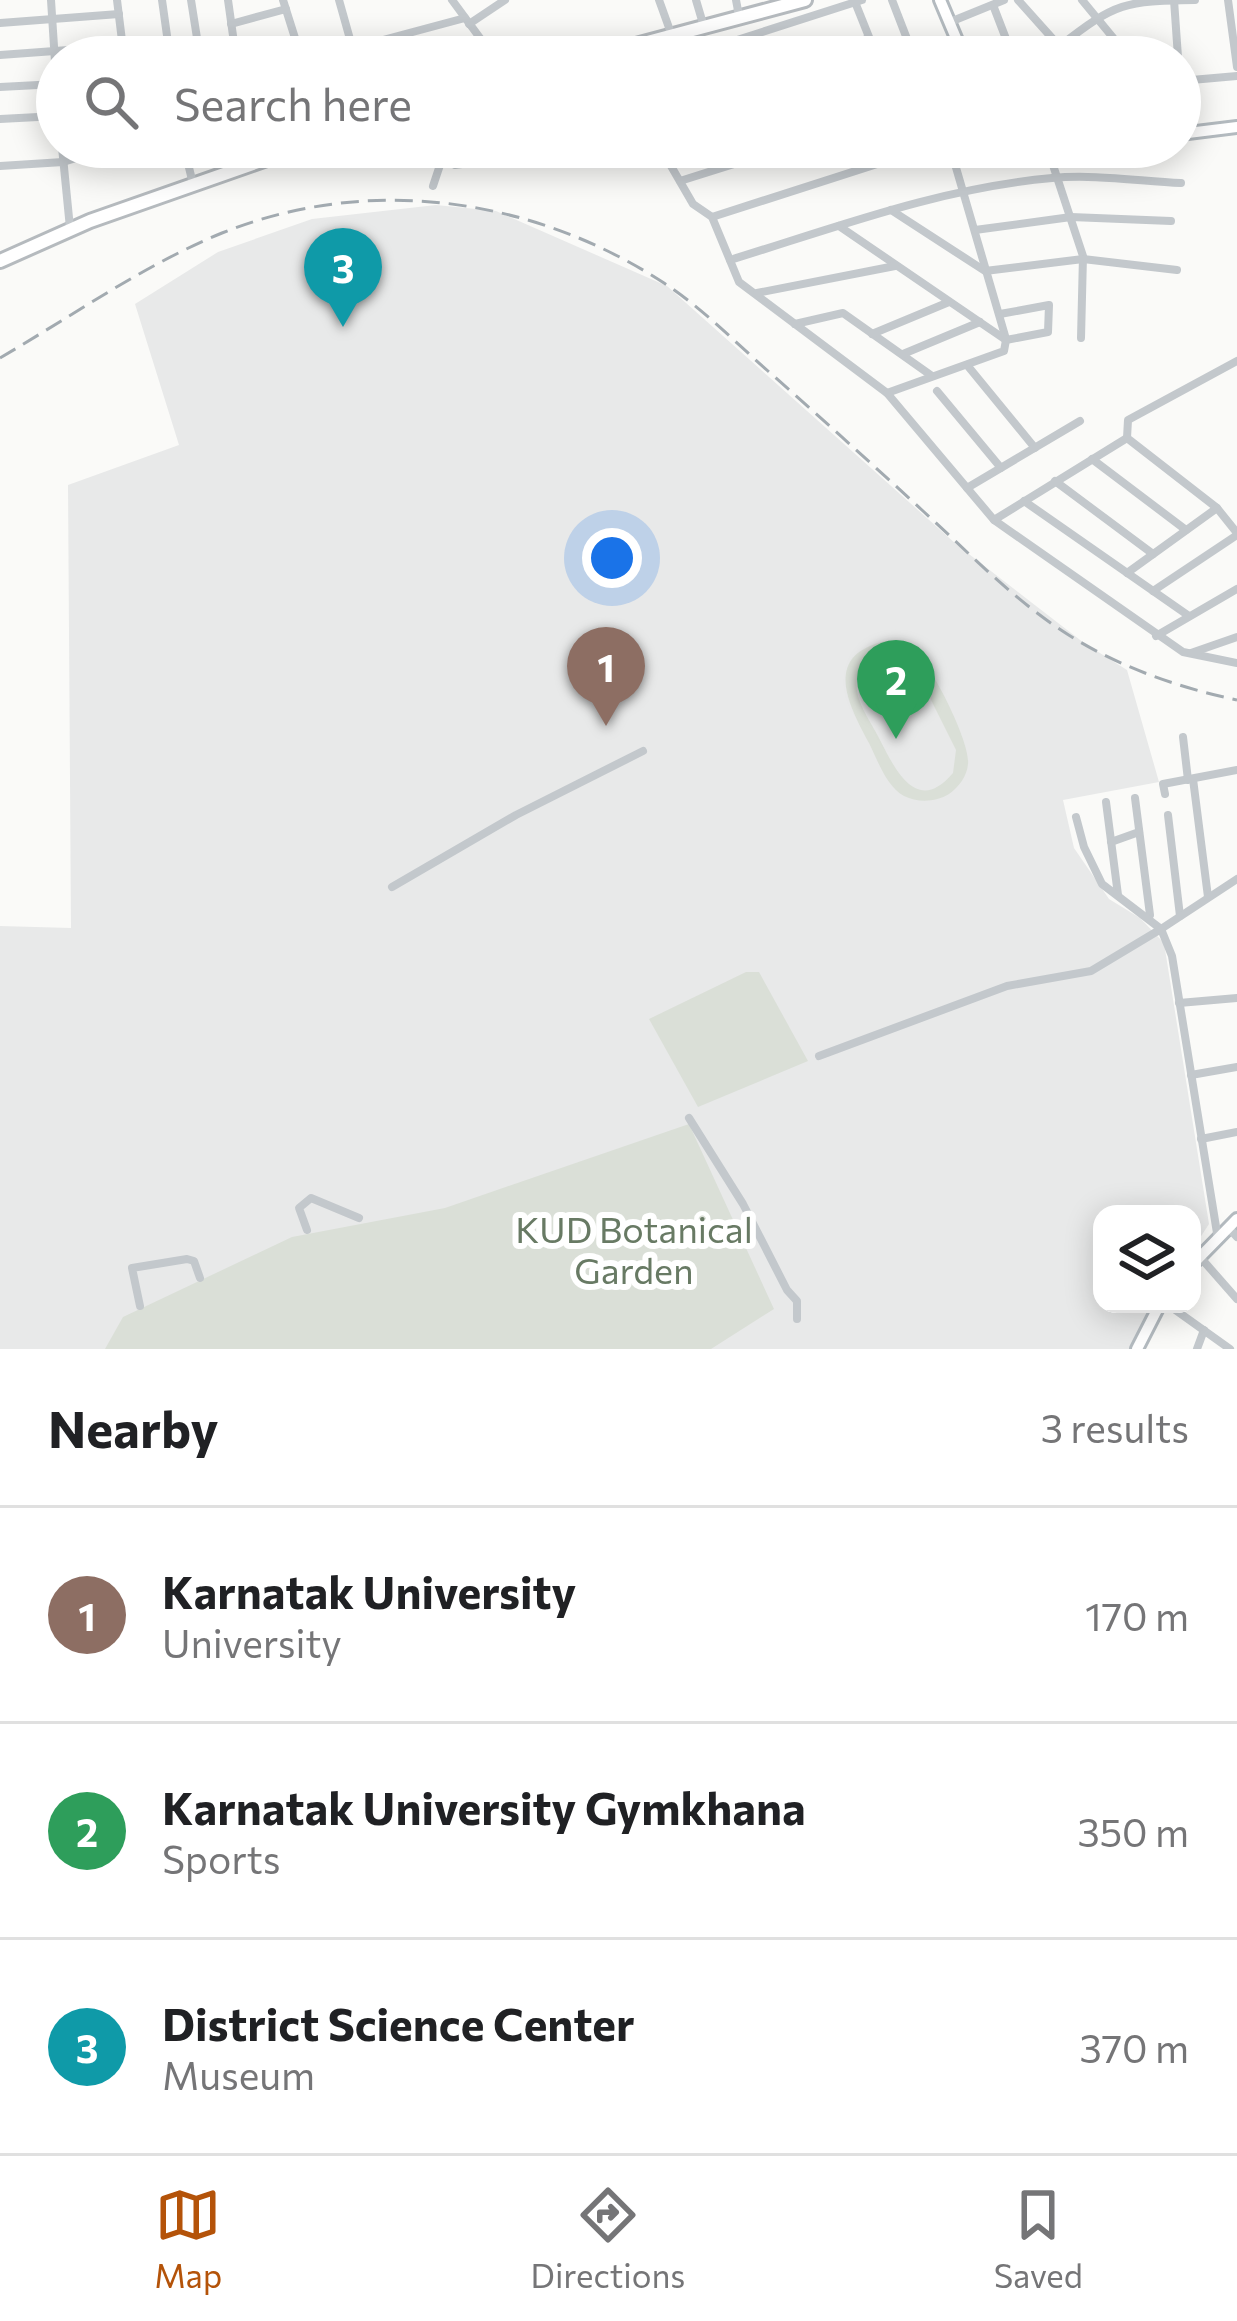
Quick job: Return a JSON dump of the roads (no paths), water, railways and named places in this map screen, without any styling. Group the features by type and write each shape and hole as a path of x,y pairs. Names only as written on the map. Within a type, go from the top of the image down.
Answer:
{"main road":[{"path":"672,36 805,0"},
{"path":"0,261 70,230 243,168"}],"street":[{"path":"51,0 53,36"},
{"path":"117,0 122,36"},
{"path":"162,0 167,36"},
{"path":"191,0 197,36"},
{"path":"228,0 233,36"},
{"path":"339,0 349,36"},
{"path":"452,0 478,36"},
{"path":"414,36 467,21 492,3 506,0"},
{"path":"659,0 672,36"},
{"path":"696,0 704,28"},
{"path":"736,0 740,18"},
{"path":"892,0 906,36"},
{"path":"940,0 955,36"},
{"path":"949,22 1004,0"},
{"path":"1018,0 1051,36"},
{"path":"1082,0 1112,36"},
{"path":"1174,0 1177,36"},
{"path":"1070,36 1133,1 1195,0"},
{"path":"1201,78 1237,72 1228,0"},
{"path":"750,36 858,1 868,36"},
{"path":"231,24 285,4 295,36"},
{"path":"993,5 1005,36"},
{"path":"0,23 119,14"},
{"path":"0,55 36,52"},
{"path":"0,87 36,85"},
{"path":"0,119 36,117"},
{"path":"1201,132 1237,127"},
{"path":"0,166 36,164"},
{"path":"64,168 70,230"},
{"path":"189,168 193,186"},
{"path":"433,186 439,168"},
{"path":"672,168 693,204 712,217 740,282 887,393 994,520 1156,636 1190,653 1237,663"},
{"path":"680,181 721,168"},
{"path":"712,217 858,168"},
{"path":"887,393 1004,351 1000,314 956,168"},
{"path":"1054,168 1083,260 1081,338"},
{"path":"730,260 963,190 1057,177 1181,183"},
{"path":"890,209 985,272 1083,260 1178,270"},
{"path":"974,230 1070,217 1171,221"},
{"path":"839,226 1006,340 1048,332 1049,305 1000,314"},
{"path":"754,293 897,266"},
{"path":"872,334 950,302"},
{"path":"795,324 843,313 933,377"},
{"path":"902,355 980,322"},
{"path":"1127,438 1128,419 1237,361"},
{"path":"967,365 1035,448"},
{"path":"937,391 1001,468"},
{"path":"968,488 1080,422"},
{"path":"994,520 1127,438"},
{"path":"1127,438 1217,508 1237,534 1153,591"},
{"path":"1092,459 1186,530"},
{"path":"1055,482 1153,554"},
{"path":"1024,501 1189,616"},
{"path":"1127,573 1217,508"},
{"path":"1156,636 1237,589"},
{"path":"1190,653 1237,637"},
{"path":"1183,737 1208,898"},
{"path":"392,887 516,815 643,751"},
{"path":"1165,794 1163,784 1237,770"},
{"path":"1135,798 1150,917"},
{"path":"1106,802 1118,897"},
{"path":"1168,815 1180,916"},
{"path":"1076,817 1084,848 1102,884 1161,928 1172,956 1218,1239"},
{"path":"1111,842 1138,832"},
{"path":"819,1056 1007,986 1091,971 1237,879"},
{"path":"1180,1003 1237,998"},
{"path":"1191,1075 1237,1067"},
{"path":"689,1118 797,1301 797,1318"},
{"path":"1201,1139 1237,1132"},
{"path":"307,1230 299,1208 311,1198 359,1218"},
{"path":"1201,1256 1234,1228"},
{"path":"140,1306 132,1268 187,1258 194,1261 200,1278"},
{"path":"1201,1266 1237,1299"},
{"path":"1137,1349 1159,1313"},
{"path":"1178,1313 1233,1348"},
{"path":"1197,1349 1204,1330"}],"railway":[{"path":"0,358 165,260 222,233 278,215 392,200 505,214 613,254 678,293 1007,588 1061,630 1146,673 1237,700"}],"place":[{"name":"District Science Center","path":"343,327"},
{"name":"Karnatak University","path":"606,726"},
{"name":"Karnatak University Gymkhana","path":"896,739"}],"park label":[{"name":"KUD Botanical Garden","path":"634,1248"}]}
